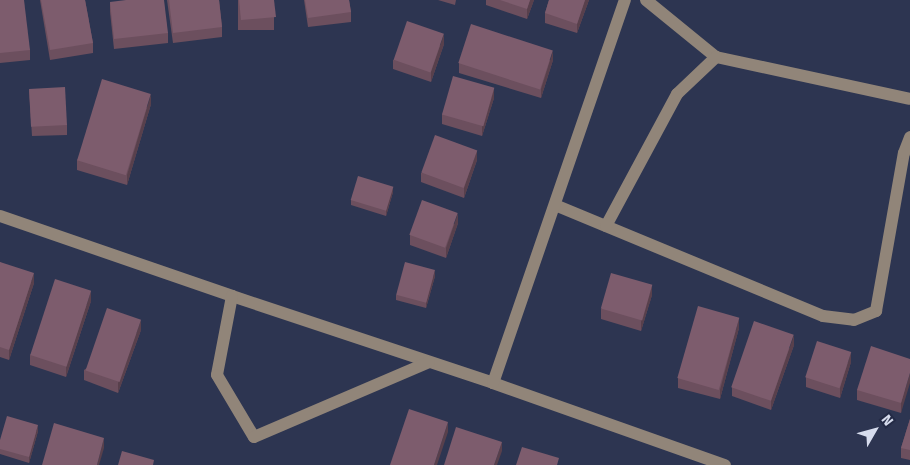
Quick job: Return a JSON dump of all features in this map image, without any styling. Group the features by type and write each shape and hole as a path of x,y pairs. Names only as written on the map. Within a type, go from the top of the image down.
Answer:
{"street":[{"path":"493,383 625,0"},
{"path":"646,0 716,57 910,99"},
{"path":"606,226 677,94 716,57"},
{"path":"555,205 823,316 854,320 876,311 904,153 910,137"},
{"path":"0,216 493,383 724,465"},
{"path":"232,296 217,375 254,437 429,362"}],"building":[{"path":"0,0 24,0 30,50 0,53"},
{"path":"41,0 85,0 93,43 50,50"},
{"path":"164,0 168,33 114,39 110,2"},
{"path":"169,0 219,0 222,27 173,33"},
{"path":"239,0 274,0 276,17 241,20"},
{"path":"305,0 349,0 351,12 308,18"},
{"path":"500,0 530,0 527,9"},
{"path":"549,0 585,0 577,24 545,13"},
{"path":"407,21 444,34 431,72 394,60"},
{"path":"471,24 553,51 540,90 458,63"},
{"path":"453,76 494,88 483,126 442,114"},
{"path":"102,79 151,94 126,175 77,160"},
{"path":"65,87 67,125 31,127 29,89"},
{"path":"435,135 477,150 464,188 421,173"},
{"path":"358,176 393,187 386,211 351,200"},
{"path":"422,200 458,213 445,248 409,235"},
{"path":"0,262 34,273 9,350 0,347"},
{"path":"405,262 435,270 426,303 396,295"},
{"path":"611,273 652,285 642,320 601,309"},
{"path":"55,279 91,291 66,367 30,355"},
{"path":"698,306 739,318 719,390 677,378"},
{"path":"107,308 141,320 120,382 86,370"},
{"path":"754,321 794,335 771,401 731,387"},
{"path":"817,341 851,352 839,388 805,377"},
{"path":"871,346 910,359 910,373 901,403 857,390"},
{"path":"409,409 448,422 434,465 390,465"},
{"path":"7,416 38,425 29,457 0,449 0,440"},
{"path":"910,419 910,450 901,448"},
{"path":"54,423 104,438 97,465 42,465"},
{"path":"456,427 502,442 494,465 444,465"},
{"path":"522,447 559,458 557,465 516,465"},
{"path":"122,451 154,460 153,465 118,465"}]}
